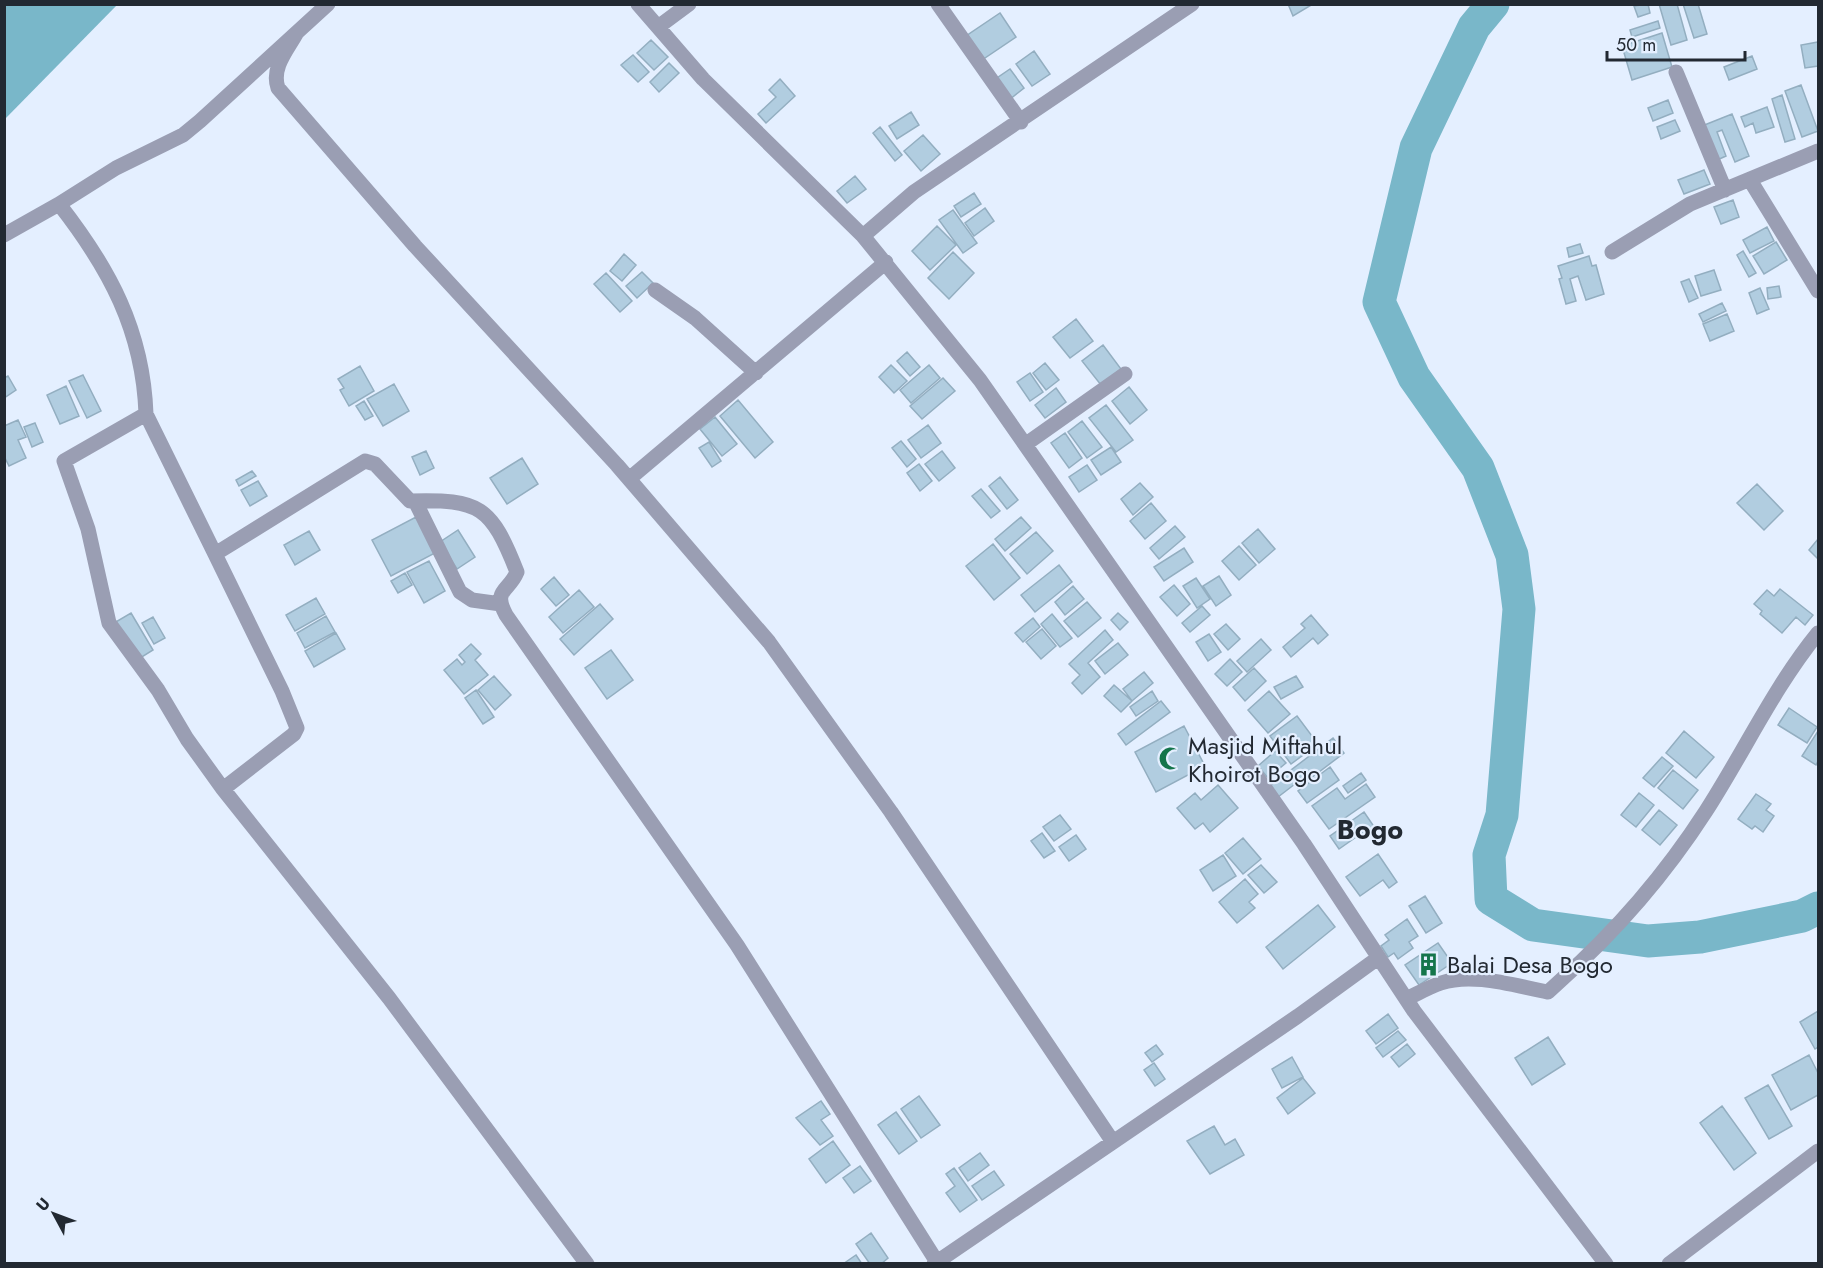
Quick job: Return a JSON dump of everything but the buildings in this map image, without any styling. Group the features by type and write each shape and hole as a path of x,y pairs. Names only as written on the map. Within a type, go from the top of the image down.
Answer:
{"street":[{"path":"4,235 116,168 183,135 328,4"},
{"path":"638,4 703,79 863,236 886,262 1026,444 1305,844 1406,999 1606,1263"},
{"path":"658,27 689,4"},
{"path":"938,4 1021,123"},
{"path":"863,236 914,192 1021,123 1192,4"},
{"path":"296,34 277,68 275,80 278,88 423,254 629,479 769,642 815,703 1113,1142"},
{"path":"1676,72 1725,190"},
{"path":"1612,252 1661,219 1818,152"},
{"path":"1750,180 1818,291"},
{"path":"59,204 90,244 116,289 134,337 145,380 146,414 282,691 297,728 294,734 222,789"},
{"path":"629,479 886,262"},
{"path":"655,290 695,318 756,373"},
{"path":"1026,444 1125,374"},
{"path":"146,414 66,458 63,464 88,529 109,623 158,690 186,739 222,789 389,998 587,1263"},
{"path":"215,554 365,461 375,465 410,501 474,505 497,529 517,572 501,593 501,604 570,709 737,945 935,1263 1378,958"},
{"path":"415,501 460,592 472,600 501,604"},
{"path":"1406,999 1441,983 1457,980 1484,981 1548,992 1577,966 1619,921 1681,848 1706,811 1775,694 1818,633"},
{"path":"1669,1263 1818,1151"}],"water":[{"path":"4,5 117,5 5,119"}],"waterway":[{"path":"1493,4 1474,27 1416,148 1379,302 1414,377 1478,468 1512,555 1519,609 1502,815 1489,855 1491,899 1533,925 1648,941 1700,937 1802,916 1818,908"}],"place":[{"name":"Masjid Miftahul Khoirot Bogo","path":"1170,759"},
{"name":"Balai Desa Bogo","path":"1429,964"}],"district":[{"name":"Bogo","path":"1370,829"}]}
